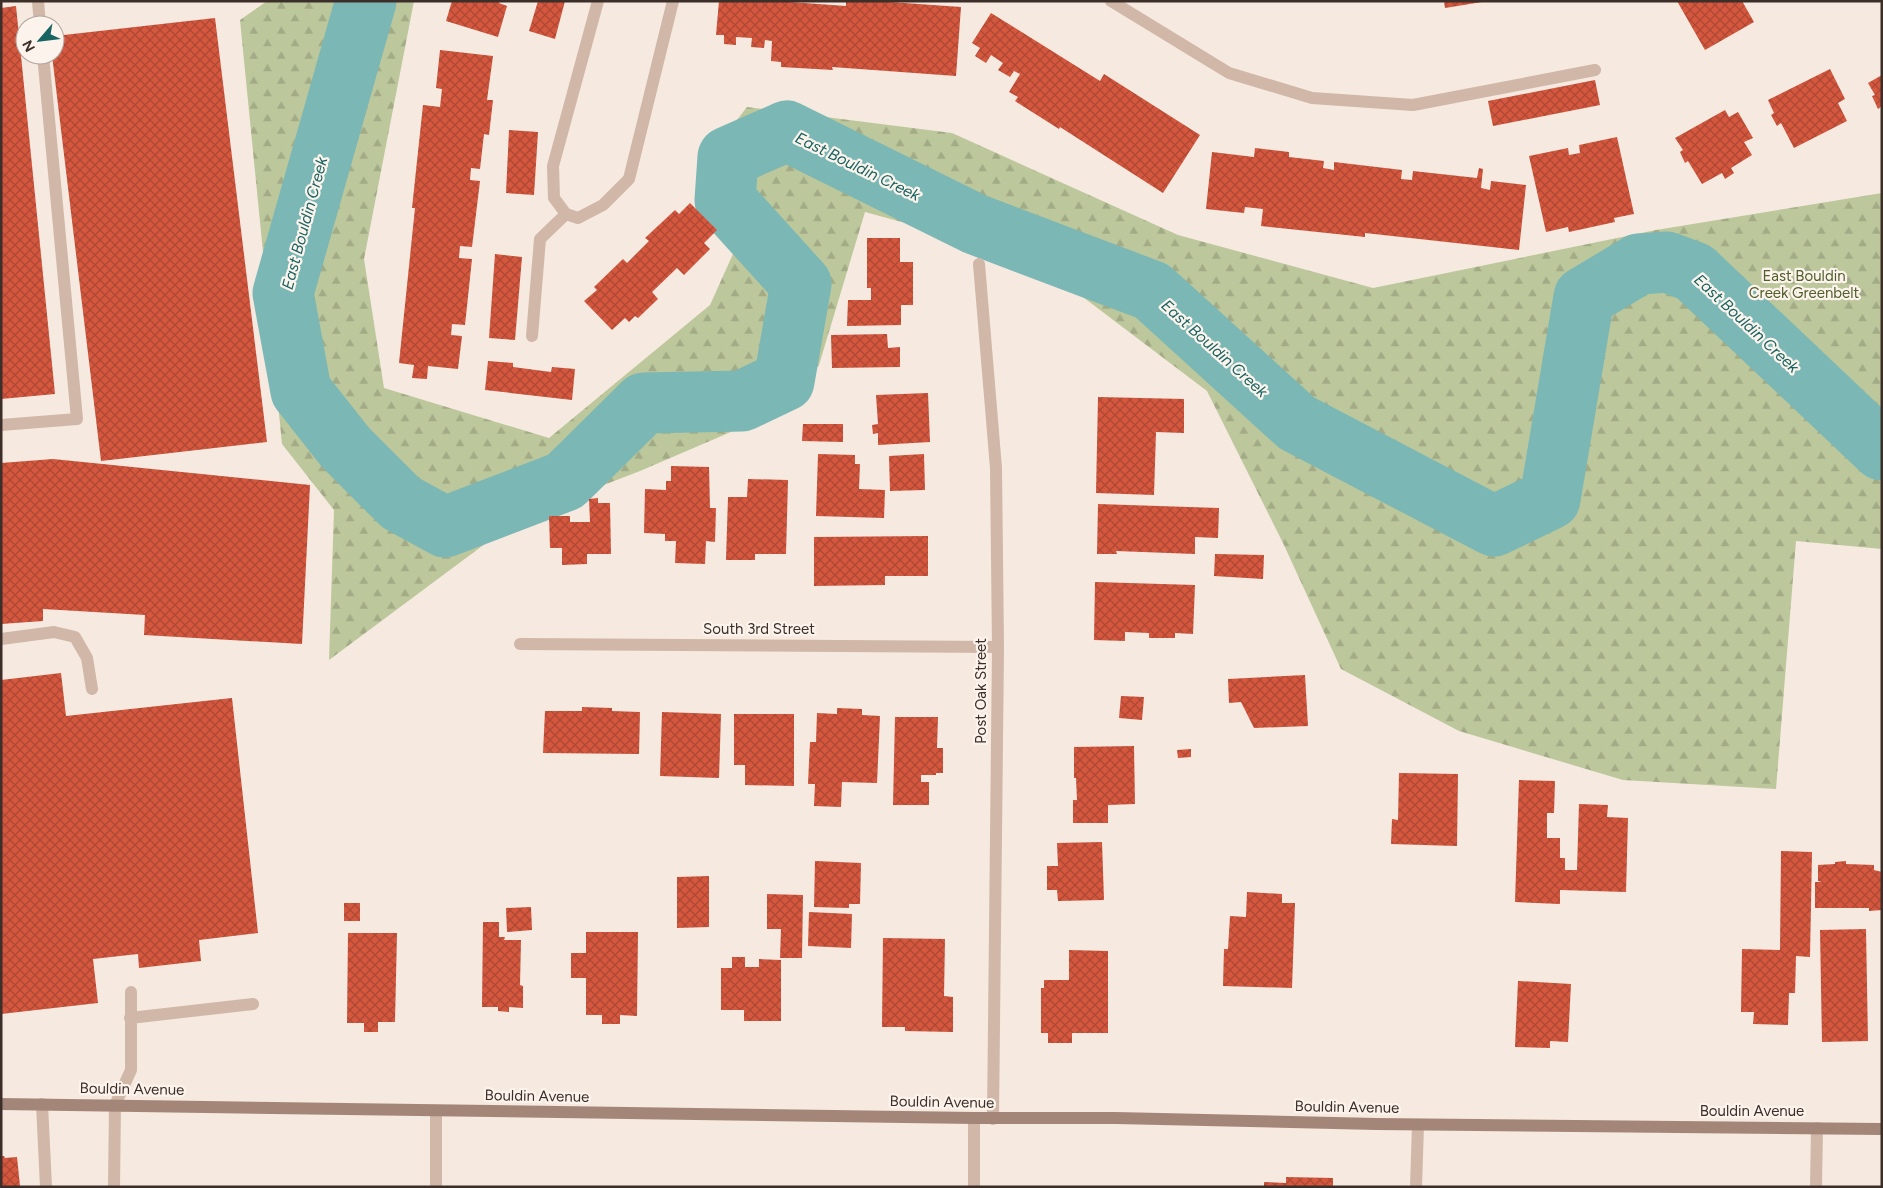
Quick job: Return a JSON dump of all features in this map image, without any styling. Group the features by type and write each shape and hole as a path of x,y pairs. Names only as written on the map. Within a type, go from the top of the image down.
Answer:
{"street":[{"path":"38,1 39,15"},
{"path":"598,1 553,166 554,198 566,214 578,218 603,205 629,179 673,1"},
{"path":"1111,1 1230,73 1312,98 1413,106 1594,70"},
{"path":"1,425 77,419 44,65"},
{"path":"532,336 540,239 566,214"},
{"name":"Post Oak Street","path":"979,264 996,468 998,647 993,1119"},
{"path":"1,639 54,632 75,637 87,658 92,689"},
{"name":"South 3rd Street","path":"520,644 998,647"},
{"path":"114,1187 115,1105 131,1070 130,992"},
{"path":"130,1018 253,1004"},
{"name":"Bouldin Avenue","path":"1,1104 993,1119 1116,1118 1418,1125 1882,1129"},
{"path":"42,1104 46,1187"},
{"path":"436,1111 436,1187"},
{"path":"974,1118 974,1187"},
{"path":"1416,1187 1418,1125"},
{"path":"1816,1187 1817,1128"}],"green space":[{"name":"East Bouldin Creek Greenbelt","path":"267,1 414,1 364,259 384,388 549,438 710,305 742,234 703,186 720,142 747,107 952,133 1178,235 1373,288 1656,230 1882,193 1882,549 1796,541 1776,789 1623,780 1459,731 1341,669 1283,543 1207,391 1030,257 865,212 819,365 782,410 640,471 521,517 329,660 334,510 282,444 240,20"}],"building":[{"path":"452,1 500,1 499,3 507,6 498,37 446,21"},
{"path":"538,1 565,1 555,39 529,31"},
{"path":"719,1 776,1 846,6 846,1 876,1 961,7 956,76 832,67 833,70 781,67 781,62 771,61 772,41 765,40 764,48 751,47 752,38 736,37 736,45 724,44 724,35 716,35"},
{"path":"1444,1 1482,1 1482,2 1445,8"},
{"path":"1677,1 1742,1 1754,22 1705,50"},
{"path":"16,6 15,65 22,65 55,394 1,399 1,8"},
{"path":"991,13 1100,81 1104,74 1200,135 1163,193 1060,127 1059,129 1015,101 1018,97 1009,92 1020,74 1014,71 1010,77 998,70 1003,63 991,55 986,63 975,56 980,48 972,43"},
{"path":"215,18 267,442 101,461 53,65 65,65 65,35"},
{"path":"440,50 493,56 487,100 493,100 489,135 484,134 480,169 471,168 470,180 480,181 472,247 460,246 459,258 472,259 465,325 452,324 451,335 462,336 458,369 428,366 427,379 412,378 414,365 399,363 415,208 412,208 423,105 440,107 442,89 436,88"},
{"path":"1830,69 1845,99 1838,103 1847,121 1794,148 1781,123 1777,126 1771,115 1774,113 1768,100"},
{"path":"1882,75 1882,106 1878,109 1872,96 1875,95 1868,83"},
{"path":"1595,80 1600,105 1493,126 1488,101"},
{"path":"1725,110 1729,117 1738,112 1753,138 1744,142 1752,155 1731,168 1734,173 1725,179 1722,173 1702,184 1688,161 1685,163 1680,152 1683,150 1675,138"},
{"path":"509,130 538,132 534,195 506,193"},
{"path":"1617,137 1634,214 1614,218 1615,222 1569,232 1568,227 1546,232 1529,156 1568,148 1569,155 1580,153 1579,145"},
{"path":"1255,148 1289,152 1289,157 1324,161 1323,168 1334,170 1334,162 1402,170 1401,179 1412,180 1413,171 1477,178 1479,168 1483,169 1481,188 1490,190 1491,181 1526,185 1519,250 1365,233 1365,237 1261,226 1263,209 1245,207 1244,213 1206,209 1212,152 1254,157"},
{"path":"690,203 717,230 704,243 710,249 684,275 677,268 652,292 658,299 638,318 635,316 629,322 625,318 612,330 584,301 597,290 594,287 623,259 627,263 649,241 645,238 675,210 679,214"},
{"path":"867,238 900,238 900,262 913,262 913,305 901,305 901,325 847,326 848,300 871,300 871,288 867,288"},
{"path":"495,254 522,257 515,340 489,338"},
{"path":"887,334 888,348 900,347 900,367 832,368 831,335"},
{"path":"488,361 513,363 513,367 551,372 552,367 575,369 572,400 485,390"},
{"path":"928,393 930,442 878,445 878,433 873,434 872,425 878,424 876,395"},
{"path":"1098,397 1184,399 1184,433 1156,432 1154,495 1096,493"},
{"path":"803,424 843,424 843,442 802,441"},
{"path":"818,454 855,455 855,464 860,464 859,489 885,490 884,518 816,516"},
{"path":"924,454 925,490 890,491 889,456"},
{"path":"53,459 310,485 302,644 144,635 145,615 43,609 43,621 1,624 1,463"},
{"path":"671,466 709,467 710,508 716,508 715,542 706,541 705,564 675,563 676,541 665,541 665,534 644,533 645,489 666,490 666,481 671,481"},
{"path":"748,479 788,480 786,554 755,554 755,560 726,560 728,497 747,497"},
{"path":"598,498 598,503 610,503 611,554 587,554 587,564 562,565 562,548 550,548 549,516 570,516 570,522 590,522 589,499"},
{"path":"1098,504 1219,508 1218,538 1195,537 1195,554 1116,551 1117,554 1097,554"},
{"path":"928,536 928,576 885,576 885,585 814,586 814,537"},
{"path":"1215,554 1264,555 1263,579 1214,576"},
{"path":"1095,582 1195,585 1193,634 1175,633 1175,638 1149,638 1149,633 1125,632 1125,641 1094,640"},
{"path":"61,673 66,716 232,698 258,933 199,940 201,961 139,968 138,954 93,959 98,1003 1,1014 1,680"},
{"path":"1305,675 1308,726 1254,728 1241,702 1229,703 1228,679"},
{"path":"1121,696 1144,697 1142,720 1119,718"},
{"path":"582,707 612,708 612,711 640,712 639,754 543,753 545,711 582,711"},
{"path":"837,708 862,709 862,715 880,716 877,783 842,782 841,807 814,806 815,784 808,784 810,742 816,742 817,713 837,714"},
{"path":"662,712 721,714 719,778 660,776"},
{"path":"734,714 794,714 794,786 745,785 745,765 734,765"},
{"path":"895,717 938,717 937,748 943,748 943,773 921,775 921,782 929,782 929,805 893,805"},
{"path":"1134,746 1135,804 1108,805 1108,823 1073,823 1073,800 1077,800 1076,778 1074,778 1074,747"},
{"path":"1191,749 1191,757 1178,758 1177,750"},
{"path":"1399,773 1458,774 1457,846 1391,844 1392,819 1398,820"},
{"path":"1519,780 1555,781 1554,813 1547,813 1547,838 1560,838 1560,858 1565,858 1565,870 1577,870 1579,804 1608,805 1607,817 1628,818 1626,892 1560,890 1560,904 1515,902"},
{"path":"1102,842 1104,900 1058,901 1057,890 1047,890 1047,866 1058,866 1057,843"},
{"path":"1781,851 1812,852 1810,957 1796,956 1795,993 1789,993 1788,1025 1753,1024 1754,1012 1741,1012 1742,949 1780,950"},
{"path":"815,861 861,863 860,904 849,904 849,908 814,907"},
{"path":"1846,861 1846,864 1874,865 1874,870 1882,872 1882,910 1869,911 1869,908 1815,908 1815,882 1822,882 1818,881 1818,865"},
{"path":"709,876 709,927 677,928 677,877"},
{"path":"1247,892 1282,894 1282,903 1295,903 1292,988 1223,986 1224,949 1228,949 1230,916 1246,917"},
{"path":"767,894 803,895 802,958 780,958 781,929 767,929"},
{"path":"344,903 360,903 360,921 344,921"},
{"path":"531,907 532,930 507,932 506,908"},
{"path":"809,912 852,914 851,948 808,946"},
{"path":"483,922 499,922 499,937 505,937 504,940 521,940 520,985 523,986 523,1008 509,1007 509,1012 498,1011 498,1007 482,1007"},
{"path":"1866,929 1868,1041 1822,1042 1820,930"},
{"path":"586,932 638,932 637,1016 620,1015 620,1024 602,1024 602,1015 586,1015 586,978 571,978 571,953 586,953"},
{"path":"348,933 397,933 395,1022 378,1022 378,1032 364,1032 364,1023 347,1023"},
{"path":"883,938 945,939 944,996 953,997 953,1032 905,1031 905,1027 882,1027"},
{"path":"1069,950 1108,951 1108,1033 1072,1033 1072,1043 1048,1043 1048,1033 1041,1033 1041,988 1044,988 1044,980 1069,980"},
{"path":"732,957 745,957 745,967 759,967 759,959 781,960 781,1021 744,1021 744,1010 721,1010 721,968 732,968"},
{"path":"1518,981 1571,984 1568,1042 1550,1041 1550,1048 1515,1047"},
{"path":"1,1156 5,1158 17,1157 20,1186 1,1187"},
{"path":"1286,1177 1333,1178 1333,1187 1264,1187 1264,1182 1286,1183"}],"waterway":[{"name":"East Bouldin Creek","path":"366,1 283,293 301,391 346,448 401,503 445,527 565,481 644,403 742,401 784,381 801,284 725,200 728,157 787,131 975,224 1152,291 1297,423 1494,526 1550,499 1584,297 1639,264 1667,262 1694,272 1882,450"}]}
